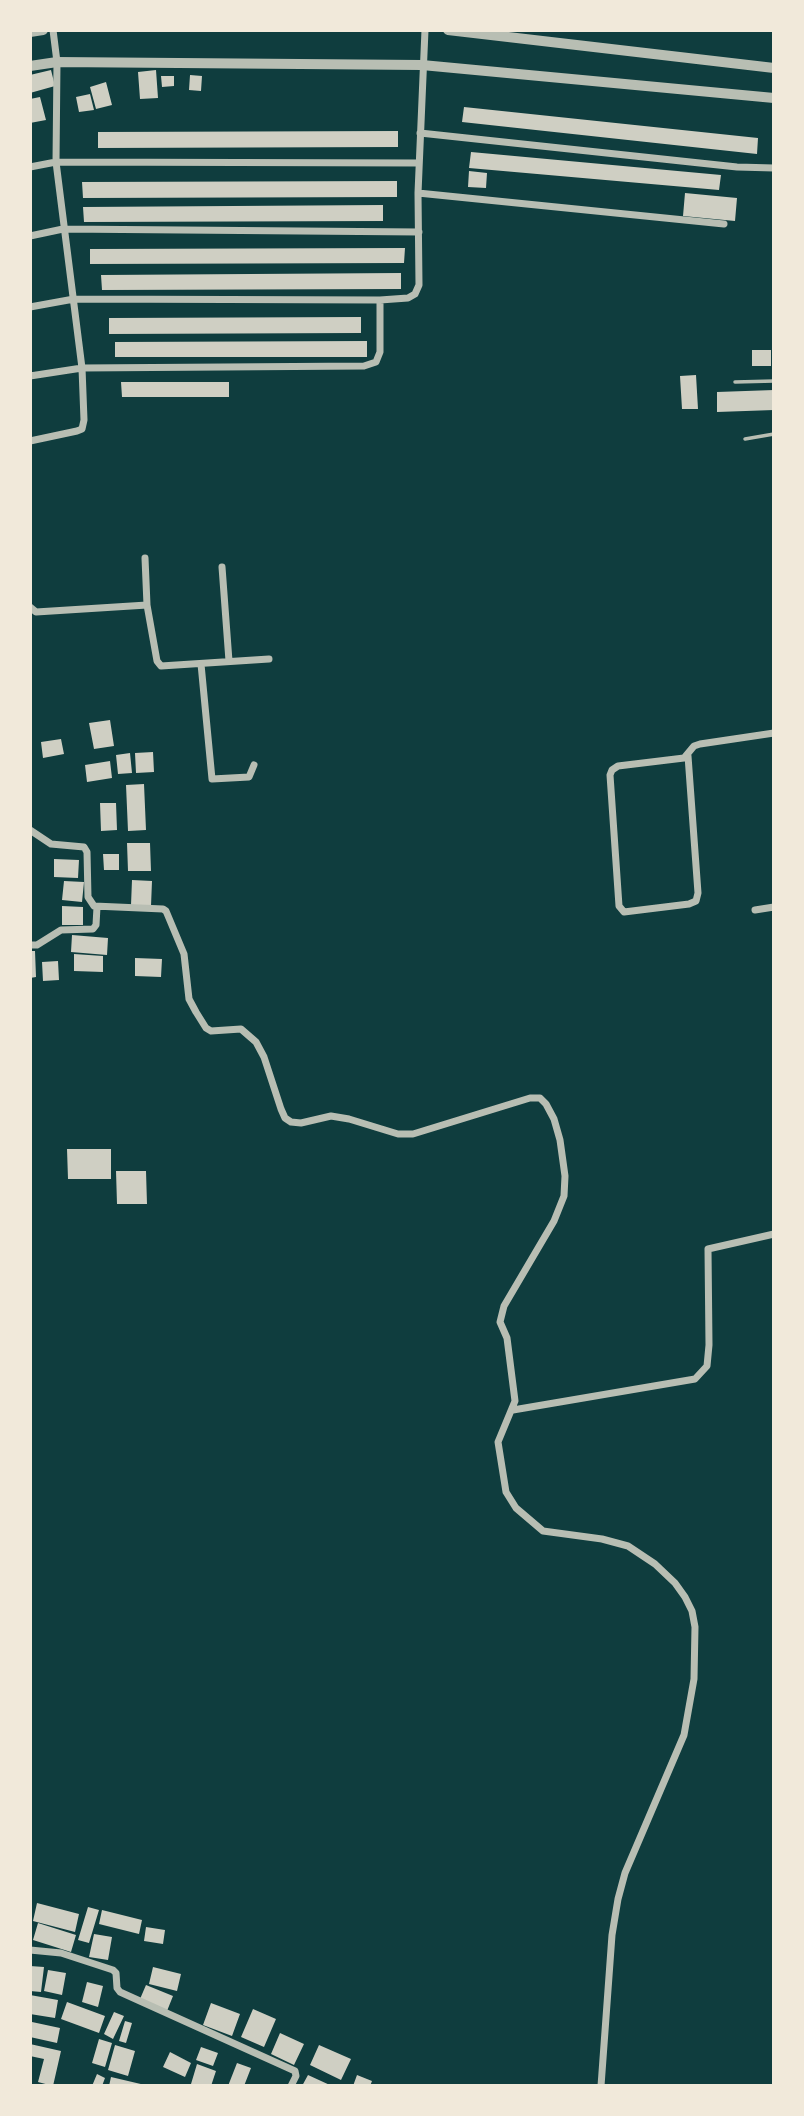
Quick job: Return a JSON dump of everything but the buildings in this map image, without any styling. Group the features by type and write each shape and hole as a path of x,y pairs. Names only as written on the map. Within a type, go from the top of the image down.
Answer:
{"street":[{"path":"30,32 43,30"},
{"path":"30,441 82,429 84,421 82,368 56,162 57,62 53,30"},
{"path":"30,307 74,299 380,300 415,295 419,285 418,193 425,30"},
{"path":"448,30 774,68"},
{"path":"30,66 57,62 422,65 774,98"},
{"path":"420,133 774,169"},
{"path":"30,167 56,162 419,163"},
{"path":"418,193 724,224"},
{"path":"30,236 63,229 419,232"},
{"path":"30,376 82,368 364,366 376,362 380,352 380,300"},
{"path":"145,558 148,605 160,666 269,659"},
{"path":"222,567 229,662"},
{"path":"30,607 36,612 148,605"},
{"path":"201,664 212,779 249,777 254,765"},
{"path":"688,756 678,760 618,766 612,770 610,775 619,906 624,912 696,901 698,893 688,756 694,746 774,733"},
{"path":"30,830 51,844 84,847 87,852 90,904 97,907 166,911 184,954 189,999 196,1012 211,1031 241,1029 256,1042 264,1057 285,1118 291,1122 301,1124 331,1116 398,1134 413,1134 530,1098 540,1098 546,1104 560,1140 565,1175 564,1196 554,1221 505,1306 500,1322 507,1338 515,1401 499,1437 499,1455 506,1492 516,1508 542,1531 602,1539 628,1546 655,1564 676,1583 685,1597 693,1619 694,1679 684,1735 625,1872 618,1899 612,1935 601,2086"},
{"path":"30,945 37,945 61,930 93,929 96,925 97,907"},
{"path":"755,910 774,907"},
{"path":"513,1410 695,1379 707,1366 708,1249 774,1234"},
{"path":"30,1950 61,1953 113,1970 120,1992 210,2035 295,2071 296,2076 291,2086"}],"lane":[{"path":"735,382 774,381"},
{"path":"746,439 774,434"}]}
